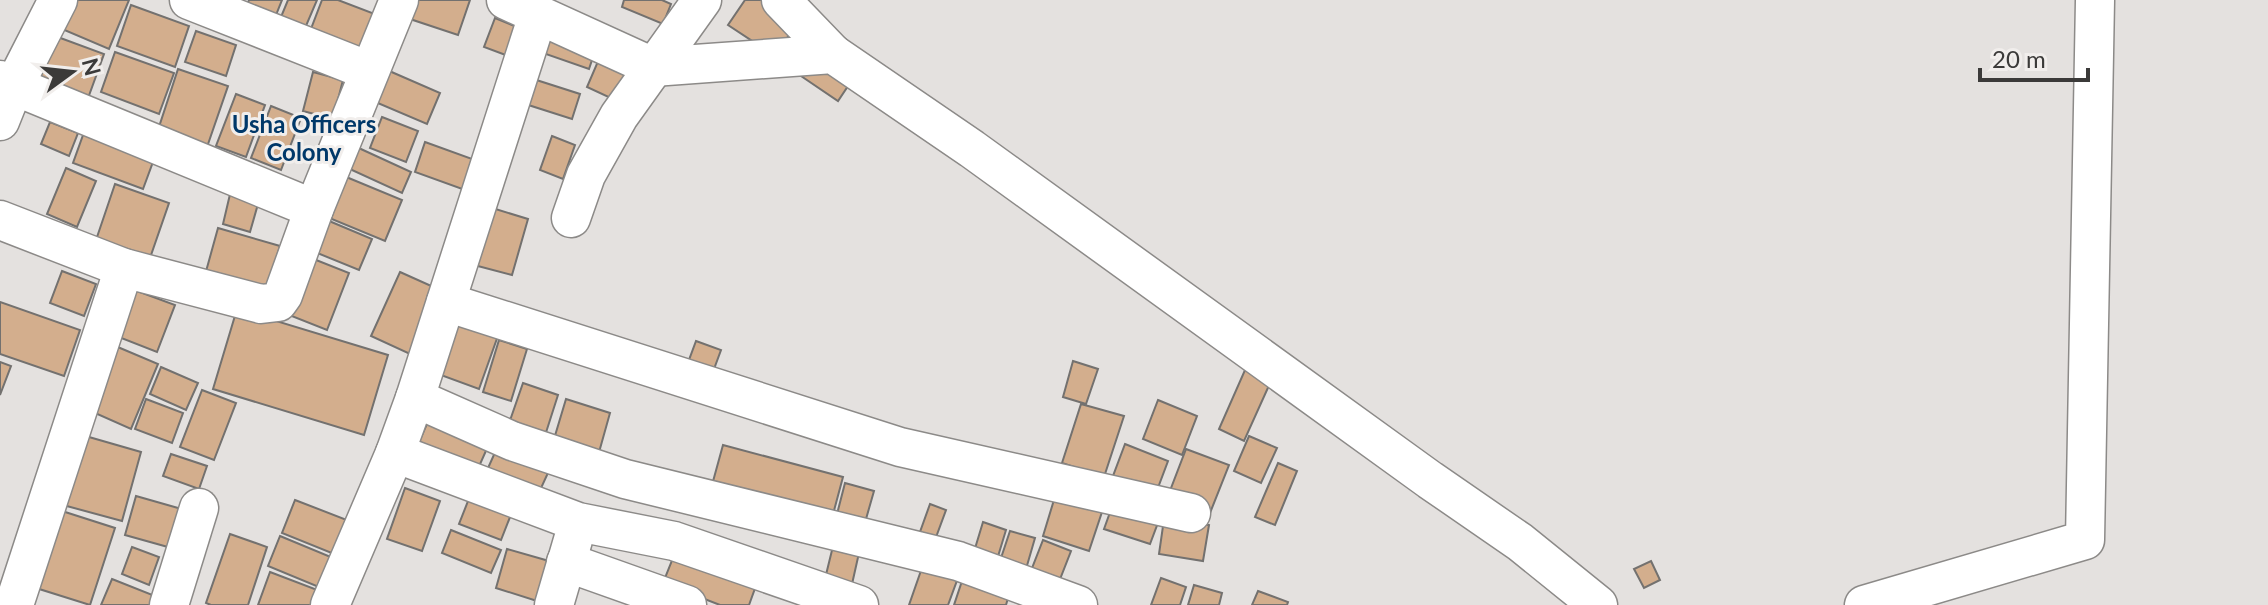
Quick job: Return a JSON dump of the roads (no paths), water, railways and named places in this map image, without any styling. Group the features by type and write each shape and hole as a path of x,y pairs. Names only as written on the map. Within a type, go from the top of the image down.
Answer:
{"street":[{"path":"0,121 7,83 58,0"},
{"path":"189,0 369,71"},
{"path":"0,220 124,268 261,304 278,302 399,0"},
{"path":"571,218 586,175 619,116 702,0"},
{"path":"781,0 833,54 972,149 1520,542 1598,605"},
{"path":"1864,605 2085,540 2095,0"},
{"path":"330,605 395,453 446,302 522,7 653,67 833,54"},
{"path":"7,83 314,209"},
{"path":"14,605 124,268"},
{"path":"446,302 900,447 1191,513"},
{"path":"415,398 512,441 625,479 958,561 1078,605"},
{"path":"395,453 578,522 674,541 859,605"},
{"path":"169,605 199,508"},
{"path":"554,605 578,522"},
{"path":"566,562 687,605"}],"district":[{"name":"Usha Officers Colony","path":"304,139"}]}
